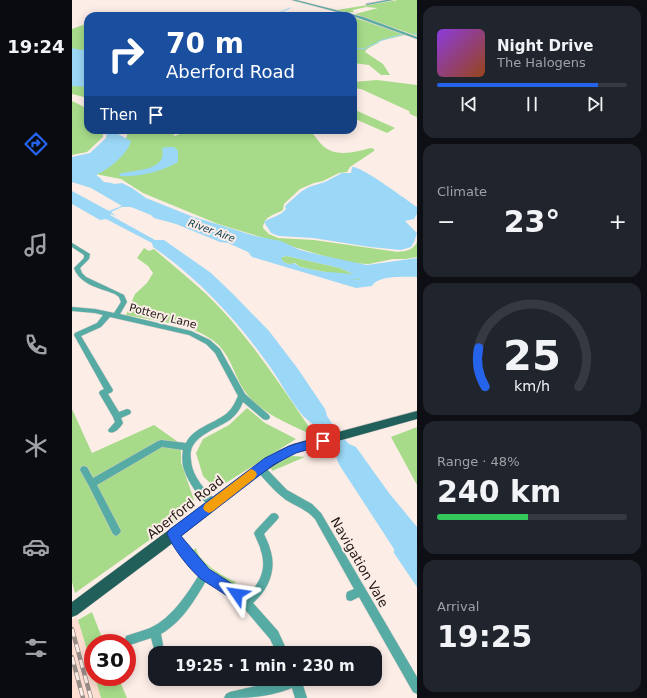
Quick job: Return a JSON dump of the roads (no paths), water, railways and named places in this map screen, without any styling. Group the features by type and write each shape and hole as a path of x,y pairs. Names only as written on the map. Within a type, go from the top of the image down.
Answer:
{"main road":[{"name":"Aberford Road","path":"72,610 260,468 293,449 417,415"}],"street":[{"path":"293,0 339,12"},
{"path":"367,4 392,0"},
{"path":"357,17 384,25 417,38"},
{"path":"72,245 87,254 87,258 77,268 79,274 97,286 110,289 122,296 124,302 112,315 98,326 77,335 109,390 104,393 117,416 119,423 112,430"},
{"name":"Pottery Lane","path":"72,309 112,315 191,333 208,342 221,356 242,396 266,417"},
{"path":"214,504 198,488 190,473 186,457 188,447 196,436 232,415 240,405 242,396"},
{"path":"117,416 126,412"},
{"path":"92,483 161,443 188,447"},
{"name":"Navigation Vale","path":"260,468 284,494 312,508 318,516 417,688"},
{"path":"84,470 116,531"},
{"path":"246,602 256,594 266,579 267,557 259,532 274,517"},
{"path":"173,534 188,555 205,574 246,602 274,635 280,646"},
{"path":"136,638 155,631 179,611 205,574"},
{"path":"351,596 361,591"},
{"path":"155,631 158,645"},
{"path":"230,698 264,689 285,686"},
{"path":"298,686 301,698"}],"water":[{"path":"72,48 84,50 84,87 72,86"},
{"path":"106,134 118,134 131,141 122,156 107,169 97,174 97,176 104,182 114,184 122,183 146,198 191,216 255,236 281,241 300,250 367,265 417,258 417,277 386,278 375,282 372,286 356,288 252,257 248,252 228,243 220,242 176,224 154,218 151,215 131,207 122,207 111,212 116,216 110,215 155,240 164,240 211,273 269,331 298,369 325,409 327,416 337,431 349,444 356,447 389,493 417,527 417,587 340,466 329,438 302,415 256,347 229,315 201,286 170,259 153,247 152,243 106,219 100,220 72,204 72,191 109,211 122,206 91,188 72,182 72,157 90,153 106,138","holes":["287,256 340,268 362,278 360,280 350,280 340,275 300,267 294,263 289,264 285,262 282,260 282,257"]},
{"path":"174,147 178,151 178,162 164,169 150,173 135,176 120,176 119,174 122,173 143,170 156,165 163,155 162,148"},
{"path":"352,167 374,177 417,207 417,214 414,219 405,221 417,233 411,247 401,250 370,247 313,238 279,236 271,233 264,222 284,211 286,209 286,205 302,191 325,182 342,173 351,173"}],"waterway":[{"path":"281,12 290,8"},
{"path":"357,48 364,49 382,40 404,34"},
{"name":"River Aire","path":"328,275 353,277 375,274"}],"railway":[{"path":"72,629 91,698"},
{"path":"72,657 83,698"}]}
